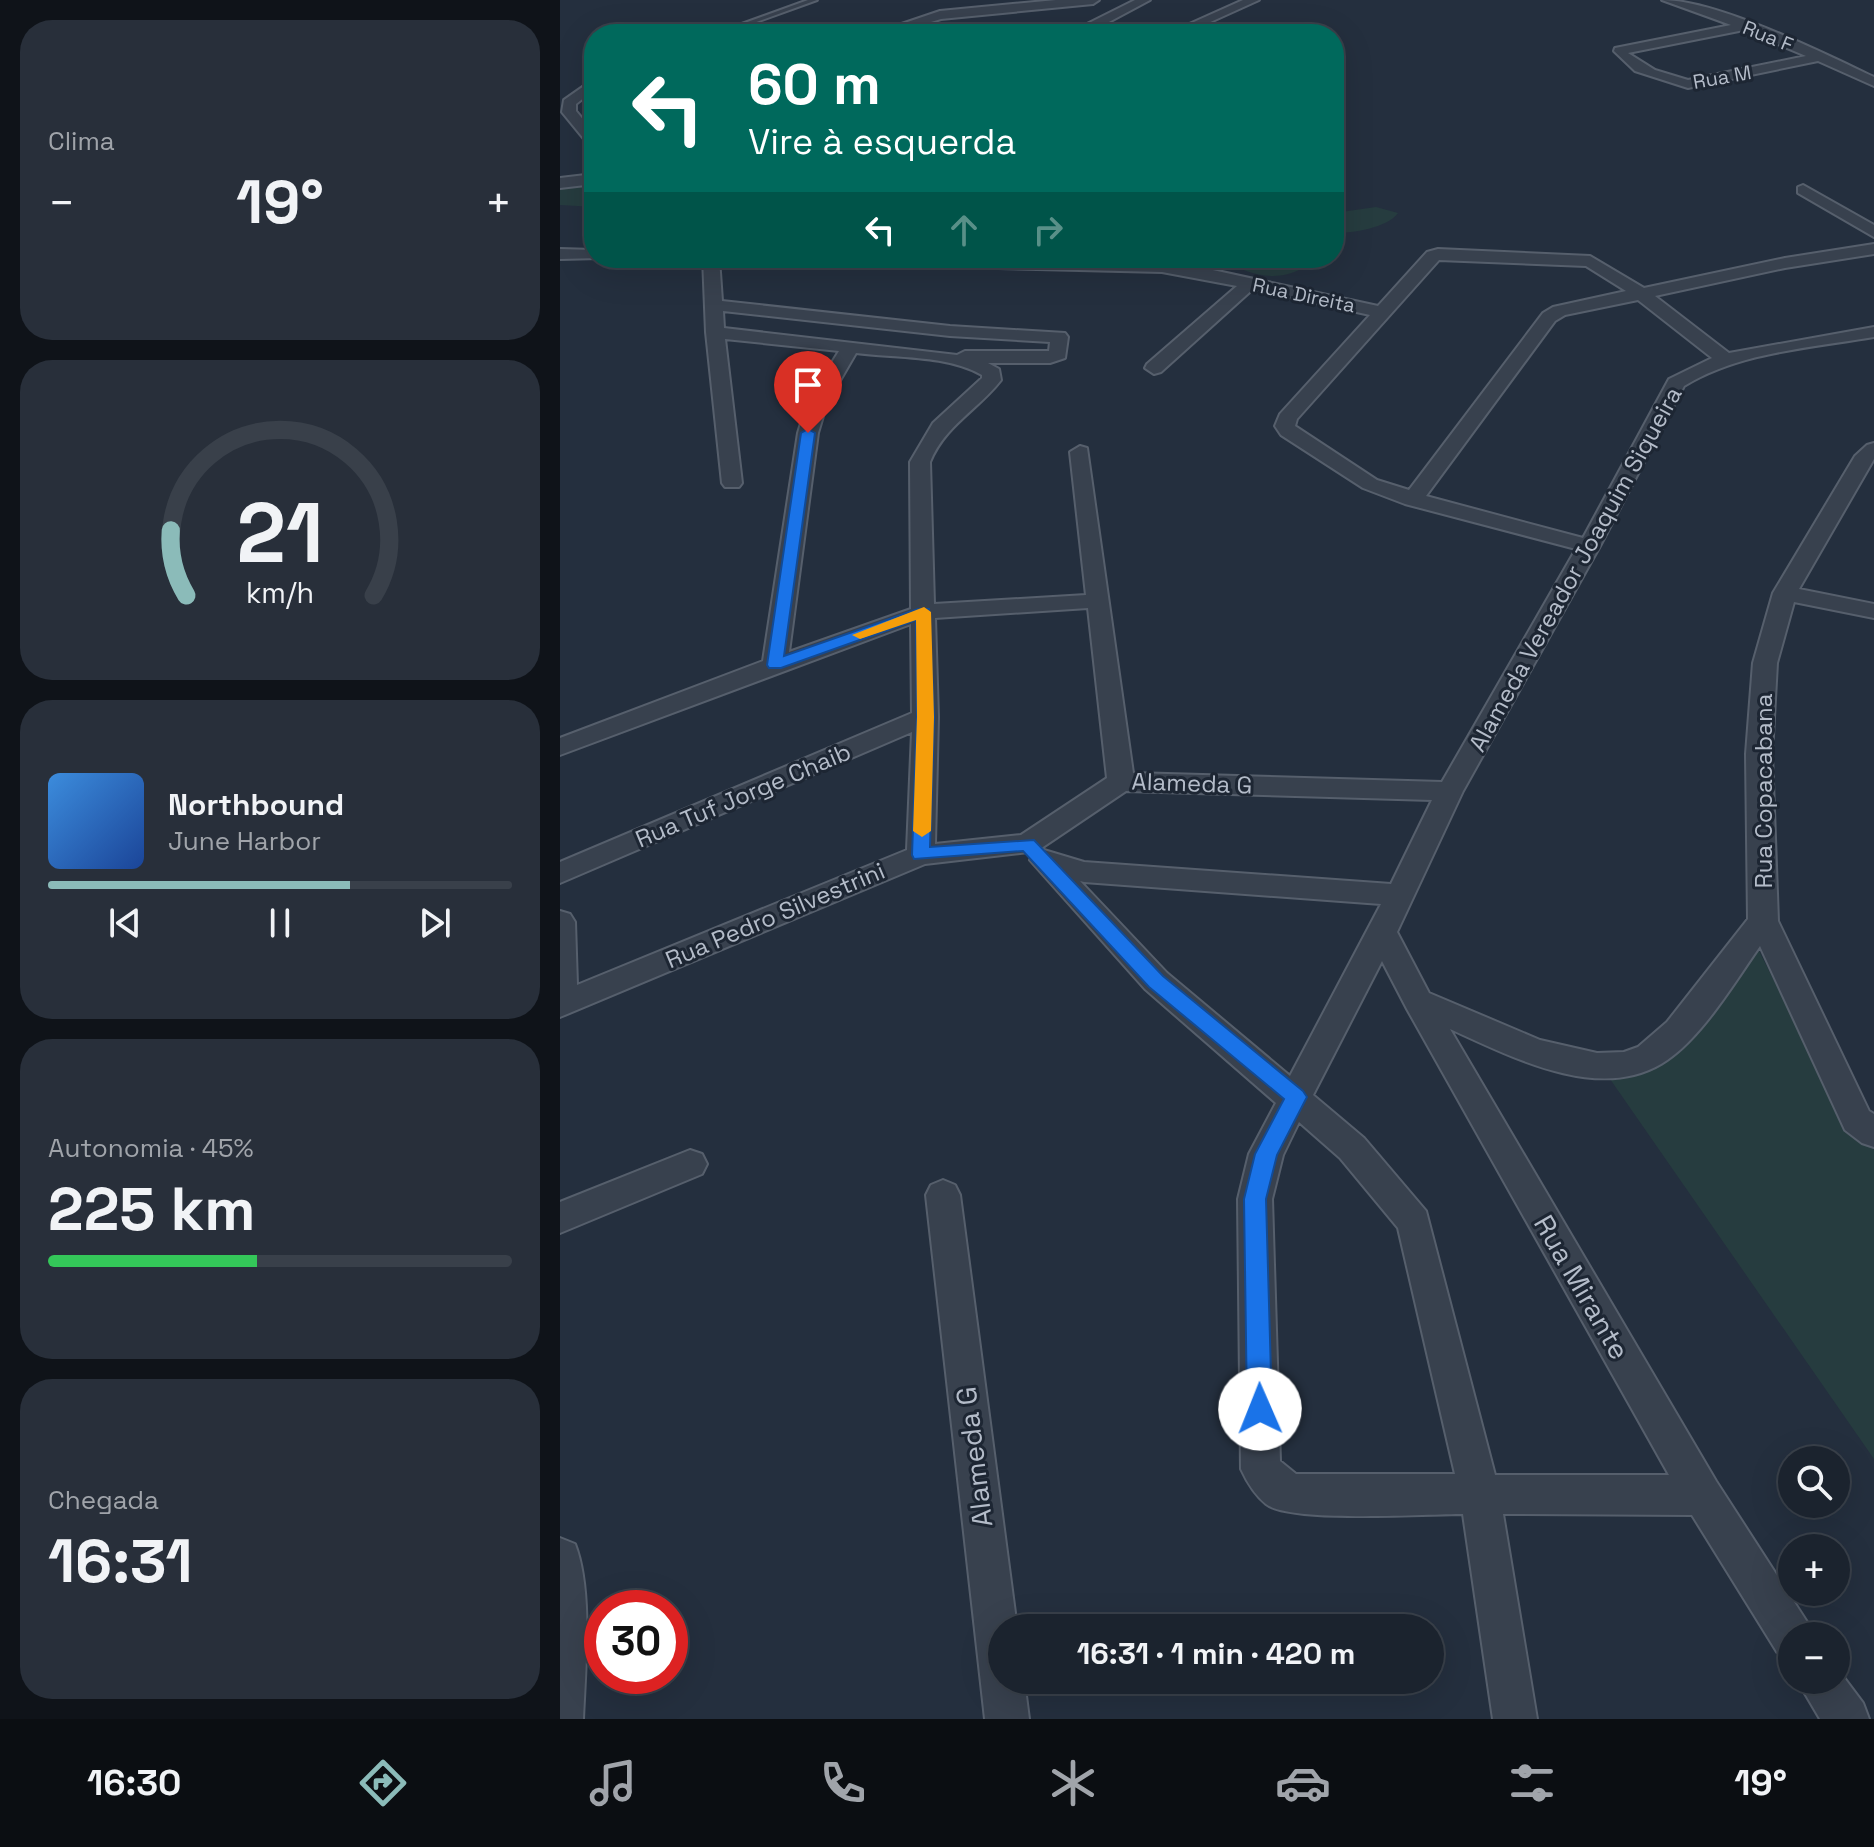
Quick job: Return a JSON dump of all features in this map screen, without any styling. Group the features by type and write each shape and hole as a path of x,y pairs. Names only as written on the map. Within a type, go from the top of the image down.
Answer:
{"street":[{"path":"911,24 940,15 1093,0"},
{"path":"1096,24 1144,0"},
{"path":"1197,24 1253,0"},
{"name":"Rua F","path":"1668,0 1746,26 1871,80"},
{"name":"Rua M","path":"1746,26 1620,51 1624,60 1672,82 1711,81 1818,57"},
{"path":"584,91 569,103 569,112 584,131"},
{"path":"577,123 584,122"},
{"path":"560,183 584,180"},
{"path":"1803,190 1874,232"},
{"path":"1413,499 1549,317 1559,311 1639,292 1874,249"},
{"path":"560,254 584,255"},
{"path":"1589,546 1413,499 1370,484 1348,472 1285,426 1287,418 1380,312 1438,254 1590,261 1639,292 1726,360"},
{"path":"711,268 715,332 732,483"},
{"name":"Rua Direita","path":"1167,268 1380,312"},
{"path":"1154,368 1249,284"},
{"path":"713,305 950,331 1059,337 1058,354 1050,357 940,357 715,332"},
{"name":"Alameda Vereador Joaquim Siqueira","path":"1702,1495 1296,1494 1281,1491 1261,1469 1255,1199 1266,1154 1382,932 1450,791 1589,546 1676,383 1687,374 1726,360 1874,332"},
{"path":"775,665 808,433 817,403 850,348"},
{"path":"921,855 925,717 920,462 924,448 936,432 993,375 980,366 940,357"},
{"name":"Alameda G","path":"1080,452 1096,601 1121,782 1450,791"},
{"name":"Rua Copacabana","path":"1871,454 1785,593 1767,654 1759,754 1763,921 1857,1120 1874,1133"},
{"path":"1785,593 1874,611"},
{"path":"560,747 924,612 1096,601"},
{"name":"Rua Tuf Jorge Chaib","path":"560,873 925,717"},
{"name":"Rua Pedro Silvestrini","path":"562,1005 921,855 1036,852 1121,782"},
{"path":"1036,852 1084,872 1400,895"},
{"path":"1036,852 1156,981 1296,1097 1352,1148 1414,1222 1480,1494 1515,1719"},
{"path":"1418,1001 1562,1061 1590,1066 1622,1066 1647,1058 1671,1039 1763,921"},
{"path":"560,922 562,1005"},
{"name":"Rua Mirante","path":"1382,932 1418,1001 1702,1495 1782,1622"},
{"path":"560,1218 690,1164"},
{"name":"Alameda G","path":"943,1195 1007,1719"},
{"path":"560,1559 561,1719"},
{"path":"1829,1694 1847,1719"}],"lane":[{"path":"746,24 814,0"}],"green space":[{"path":"584,185 584,206 560,205 560,186"},
{"path":"1376,207 1398,213 1378,226 1344,232 1344,212"},
{"path":"1240,268 1302,268 1274,276"},
{"path":"1756,945 1847,1125 1874,1141 1874,1459 1610,1079 1656,1065"}],"slow traffic":[{"path":"860,635 924,612 922,831"}],"route":[{"path":"808,433 775,665 924,612 921,855 1027,844 1156,981 1296,1097 1266,1154 1255,1199 1260,1409"}]}
